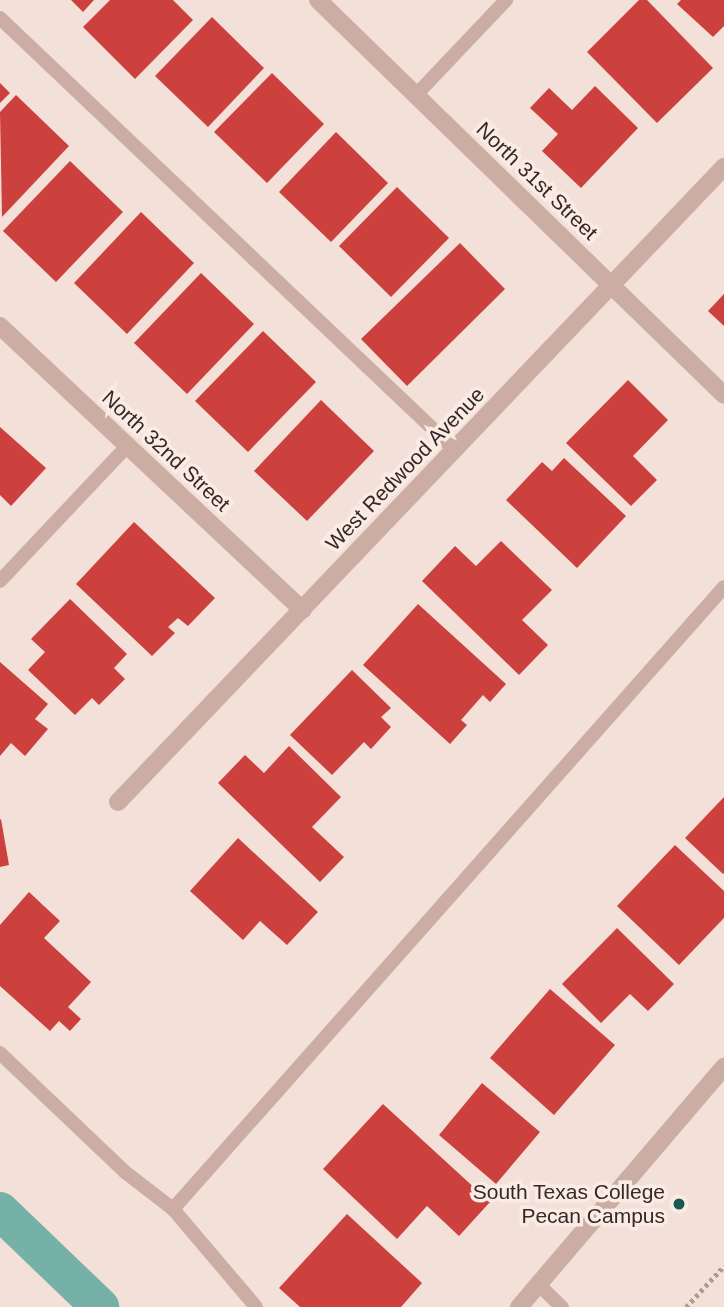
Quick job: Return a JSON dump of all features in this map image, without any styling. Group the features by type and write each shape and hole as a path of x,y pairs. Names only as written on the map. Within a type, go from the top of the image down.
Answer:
{"street":[{"name":"North 31st Street","path":"318,0 724,395"},
{"name":"West Redwood Avenue","path":"118,802 614,286 724,167"},
{"name":"North 32nd Street","path":"0,326 302,610"},
{"path":"519,1307 724,1067"}],"lane":[{"path":"416,95 506,0"},
{"path":"0,18 455,450"},
{"path":"0,581 127,446"},
{"path":"173,1209 724,587"},
{"path":"0,1053 125,1172 173,1209 256,1307"},
{"path":"538,1285 562,1307"}],"path":[{"path":"686,1307 724,1266"}],"building":[{"path":"71,0 94,0 83,12"},
{"path":"110,0 173,0 193,20 135,79 83,27"},
{"path":"639,0 647,0 713,68 657,123 587,52"},
{"path":"681,0 724,0 724,26 713,37 677,4"},
{"path":"212,17 264,68 208,127 155,76"},
{"path":"272,73 324,124 267,183 214,132"},
{"path":"0,83 10,93 0,103"},
{"path":"595,86 638,128 581,188 542,151 558,134 530,108 549,88 572,110"},
{"path":"16,95 69,146 2,217 0,112"},
{"path":"336,132 388,183 331,242 279,192"},
{"path":"70,161 123,212 56,282 3,231"},
{"path":"397,187 449,238 391,297 339,246"},
{"path":"141,212 194,263 127,334 74,283"},
{"path":"460,243 505,289 407,386 361,339"},
{"path":"201,273 254,324 187,394 134,343"},
{"path":"724,294 724,326 708,311"},
{"path":"263,331 316,382 248,452 195,401"},
{"path":"628,380 668,420 633,456 657,480 631,506 566,443"},
{"path":"321,400 374,451 307,521 254,471"},
{"path":"0,427 46,468 11,506 0,495"},
{"path":"564,458 626,516 577,568 506,500 542,462 552,471"},
{"path":"134,522 215,598 188,626 178,618 168,627 175,633 152,656 76,584"},
{"path":"501,541 552,590 522,620 548,645 519,675 422,581 455,546 476,566"},
{"path":"70,599 127,654 114,668 125,679 99,705 92,698 75,715 28,670 45,652 31,639"},
{"path":"418,604 506,684 490,702 483,695 461,720 467,725 450,744 363,665"},
{"path":"0,662 48,704 35,719 48,729 25,756 11,743 0,756"},
{"path":"352,670 391,708 381,717 391,727 371,749 364,742 332,775 290,735"},
{"path":"289,746 341,797 312,827 344,857 320,882 218,783 245,755 264,773"},
{"path":"724,797 724,873 723,874 685,838"},
{"path":"0,820 9,865 0,867"},
{"path":"238,838 318,912 287,945 260,921 243,940 190,891"},
{"path":"675,845 724,891 724,918 679,965 617,906"},
{"path":"29,892 60,921 44,938 91,982 68,1007 81,1019 70,1031 59,1021 50,1031 0,986 0,925"},
{"path":"617,928 674,984 648,1011 630,994 601,1023 562,984"},
{"path":"550,989 615,1045 554,1115 490,1058"},
{"path":"482,1083 540,1132 496,1184 439,1135"},
{"path":"383,1104 490,1202 459,1236 427,1206 397,1239 323,1169"},
{"path":"347,1214 422,1283 401,1307 300,1307 279,1288"}],"waterway":[{"path":"0,1211 100,1307"}],"place":[{"name":"South Texas College Pecan Campus","path":"679,1204"}]}
